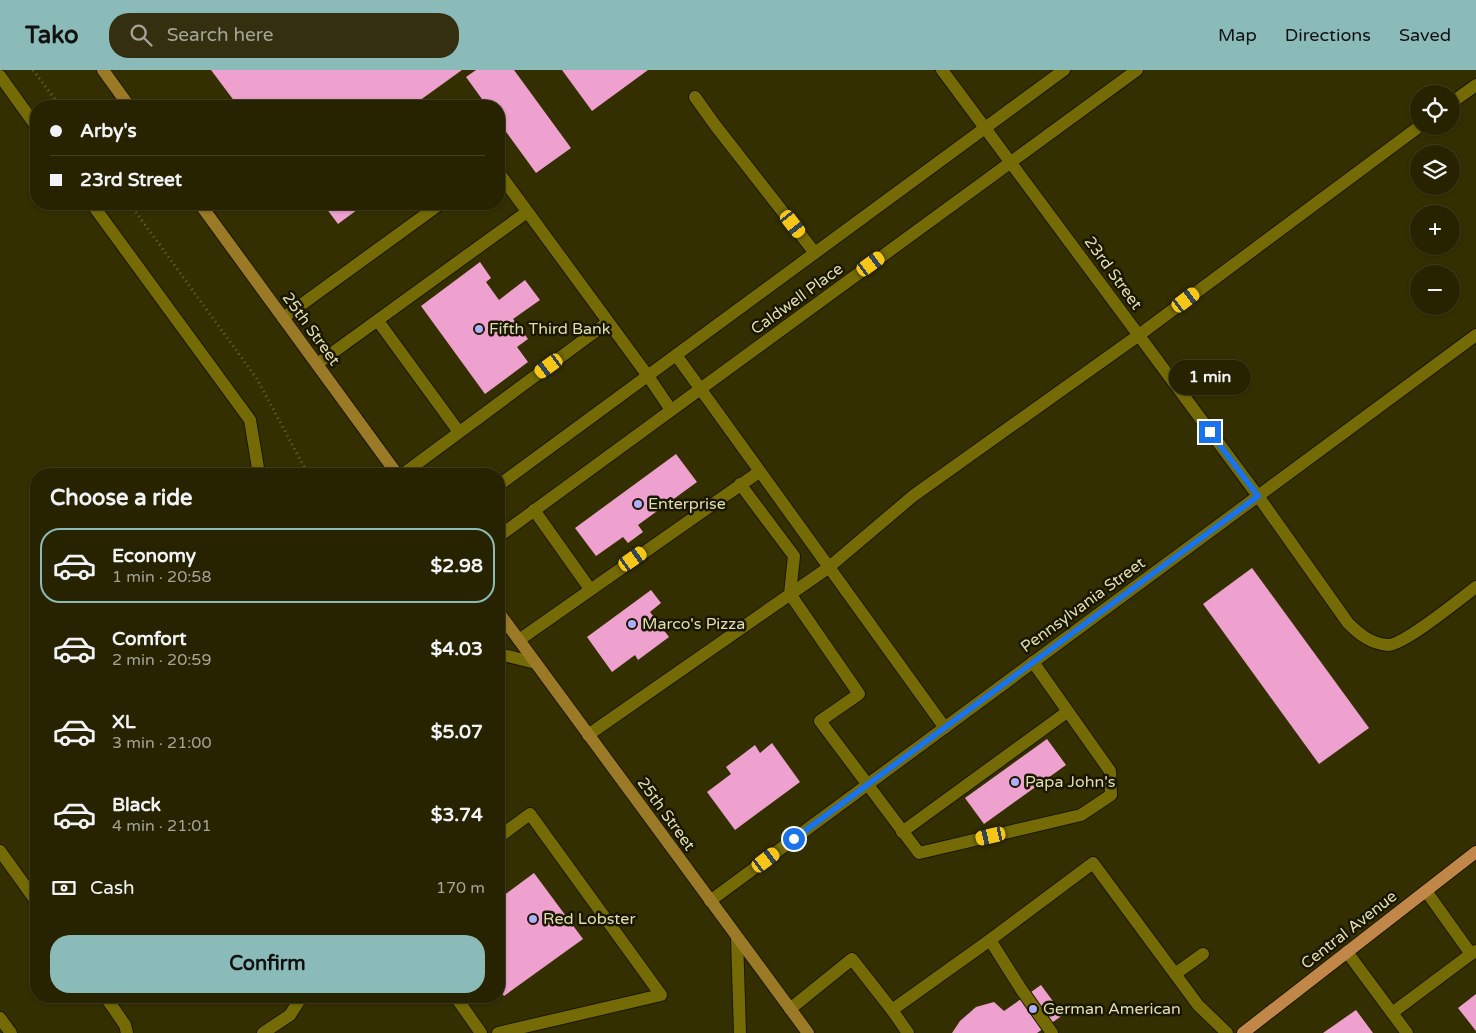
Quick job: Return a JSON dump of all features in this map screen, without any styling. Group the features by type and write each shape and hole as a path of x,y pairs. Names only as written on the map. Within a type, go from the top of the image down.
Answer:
{"main road":[{"path":"108,72 125,100"},
{"name":"25th Street","path":"204,210 393,468"},
{"name":"25th Street","path":"505,621 808,1033"},
{"name":"Central Avenue","path":"1243,1033 1476,852"}],"street":[{"name":"23rd Street","path":"942,70 1258,496 1348,623 1364,639 1389,645 1414,633 1476,587"},
{"name":"Caldwell Place","path":"505,481 1064,70"},
{"name":"Caldwell Place","path":"505,531 1137,70"},
{"path":"0,76 30,118"},
{"path":"1460,97 1476,85"},
{"path":"695,97 815,253"},
{"path":"588,735 828,568 914,496 1139,335 1410,133"},
{"path":"505,182 671,410"},
{"path":"96,210 250,420 258,468"},
{"path":"283,318 432,210"},
{"path":"317,364 527,212"},
{"path":"378,320 459,432"},
{"path":"411,468 608,322"},
{"name":"Pennsylvania Street","path":"710,901 1476,335"},
{"path":"676,355 945,728"},
{"path":"519,640 759,472"},
{"path":"740,484 794,556 790,594 860,694 820,721 918,853 1082,815 1111,795 1110,771 1033,662"},
{"path":"534,510 590,589"},
{"path":"505,655 536,663"},
{"path":"902,832 1067,712"},
{"path":"498,1033 661,995 530,814 505,833"},
{"path":"0,851 30,894"},
{"path":"892,1010 1093,864 1201,1008 1227,1033"},
{"path":"1392,1013 1474,952 1426,891"},
{"path":"737,938 741,1012 740,1033"},
{"path":"990,940 1052,1033"},
{"path":"1347,952 1407,1033"},
{"path":"1176,974 1203,954"},
{"path":"790,1009 852,959 908,1033"},
{"path":"110,1003 125,1024 127,1033"},
{"path":"263,1033 290,1015 298,1003"},
{"path":"460,1003 481,1033"},
{"path":"0,1018 11,1033"}],"path":[{"path":"33,70 56,100"},
{"path":"134,210 257,379 305,468"}],"building":[{"path":"211,70 462,70 420,100 234,100"},
{"path":"476,70 514,70 571,148 536,173 505,130 505,100 483,100 466,77"},
{"path":"562,70 648,70 592,111"},
{"path":"328,210 357,210 338,224"},
{"name":"Fifth Third Bank","path":"480,262 491,278 486,282 499,300 525,280 540,300 513,319 528,339 517,347 528,362 485,394 421,306"},
{"name":"Enterprise","path":"676,454 697,482 638,525 643,532 628,543 623,537 596,556 575,528"},
{"path":"1252,568 1369,728 1319,764 1203,604"},
{"name":"Marco's Pizza","path":"651,590 661,603 650,612 669,637 638,660 635,655 612,672 587,637"},
{"name":"Papa John's","path":"1047,739 1066,765 984,824 965,798"},
{"path":"772,743 800,782 735,830 707,792 731,774 726,767 755,745 760,753"},
{"name":"Red Lobster","path":"534,873 583,939 505,995 505,895"},
{"name":"German American","path":"1041,985 1063,1015 1037,1033 952,1033 960,1021 976,1007 994,1002 1004,1011"},
{"path":"1476,994 1476,1031 1458,1008"},
{"path":"1356,1010 1373,1033 1323,1033"}],"place":[{"name":"Fifth Third Bank","path":"479,329"},
{"name":"Enterprise","path":"638,504"},
{"name":"Marco's Pizza","path":"632,624"},
{"name":"Papa John's","path":"1015,782"},
{"name":"Red Lobster","path":"533,919"},
{"name":"German American","path":"1033,1009"}],"route":[{"path":"794,839 1258,496 1210,432"}]}
